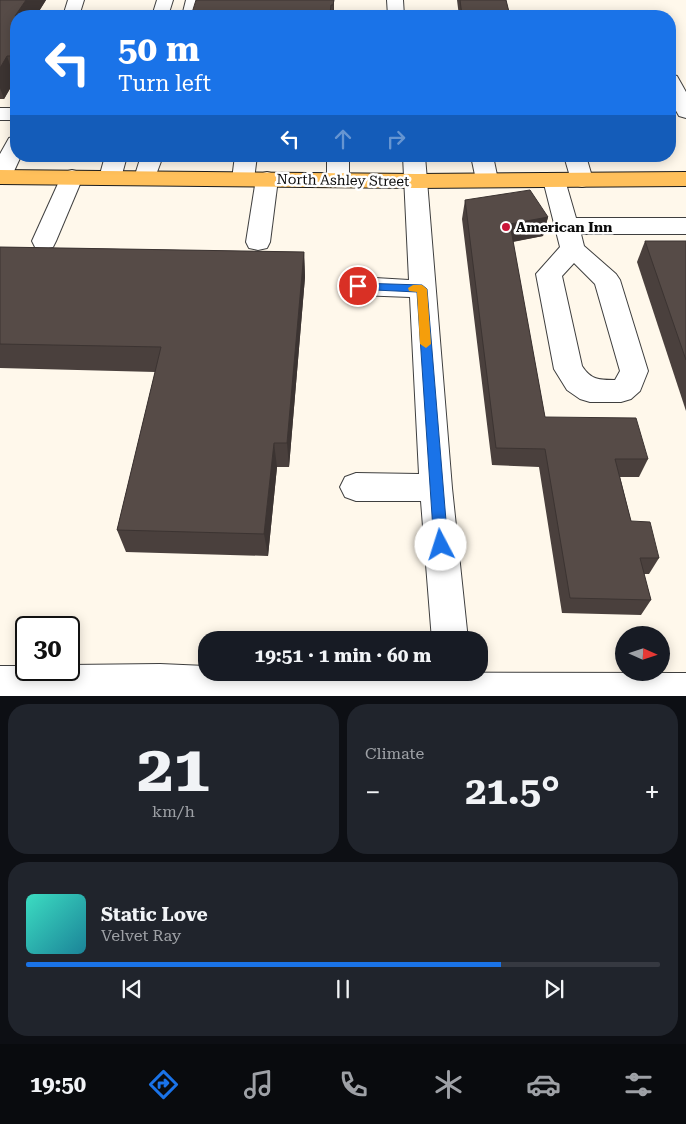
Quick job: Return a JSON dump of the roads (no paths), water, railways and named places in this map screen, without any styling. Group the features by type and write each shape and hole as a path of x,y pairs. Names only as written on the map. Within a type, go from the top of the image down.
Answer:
{"main road":[{"name":"North Ashley Street","path":"1,177 338,180 415,168 487,180 686,179"}],"street":[{"path":"676,92 686,112"},
{"path":"1,177 10,156"},
{"path":"110,178 114,162"},
{"path":"145,178 150,162"},
{"path":"243,179 245,162"},
{"path":"338,162 338,180"},
{"path":"483,162 487,180"},
{"path":"577,162 582,180"},
{"path":"415,168 436,488 449,631"},
{"path":"44,241 72,178"},
{"path":"258,242 267,179"},
{"path":"554,180 570,238 607,280 634,371 630,383 621,392 590,391 577,382 568,369 549,274 570,238"},
{"path":"570,238 686,226"},
{"path":"358,286 422,289"},
{"path":"356,487 436,488"},
{"path":"0,685 160,683 686,692"}],"place":[{"name":"American Inn","path":"506,227"}]}
